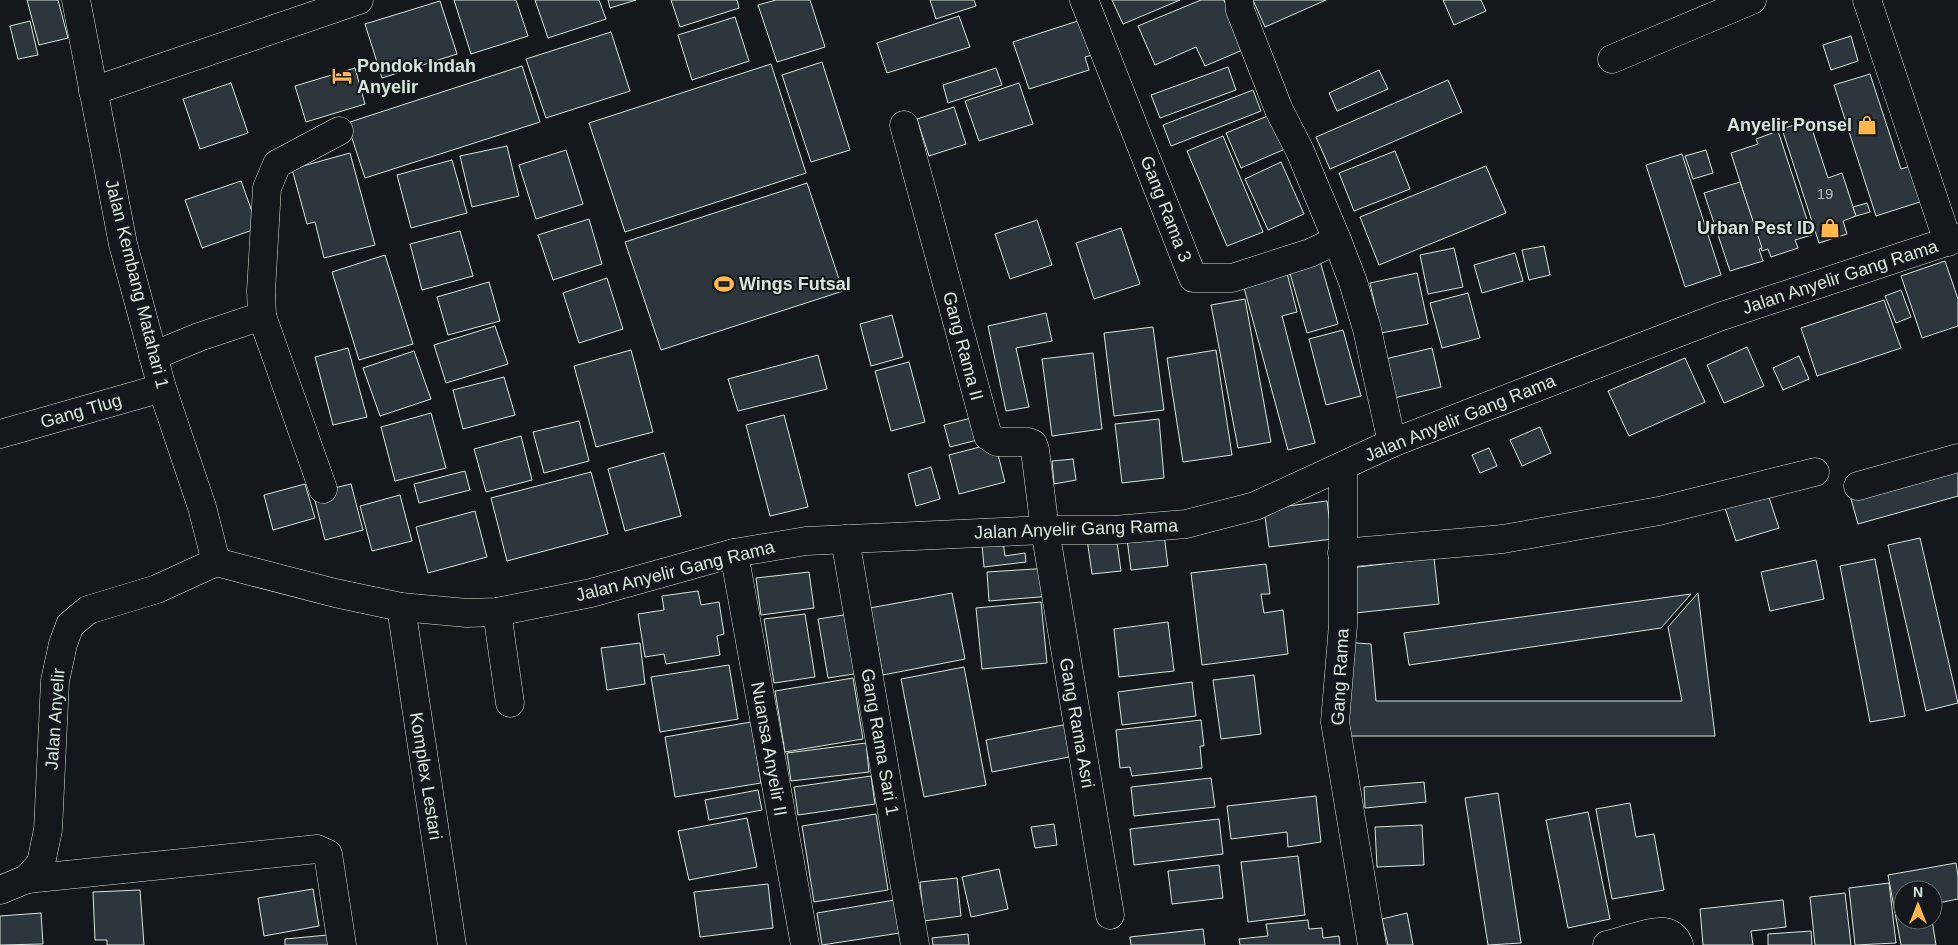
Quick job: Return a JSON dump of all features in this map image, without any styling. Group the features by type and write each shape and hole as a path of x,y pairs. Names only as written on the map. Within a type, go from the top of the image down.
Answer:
{"street":[{"name":"Jalan Kembang Matahari 1","path":"76,0 123,244 162,388 202,507 216,562"},
{"path":"93,91 359,0"},
{"name":"Gang Rama 3","path":"1084,0 1193,278 1232,278 1310,253 1337,240"},
{"path":"1239,0 1240,10 1279,110 1300,151 1353,282 1367,330 1392,443"},
{"path":"1612,58 1752,0"},
{"path":"1867,0 1953,240"},
{"name":"Gang Rama II","path":"904,126 988,436 997,442 1024,441 1033,444 1045,530"},
{"path":"323,489 262,316 261,291 267,188 277,164 339,131"},
{"name":"Jalan Anyelir Gang Rama","path":"216,562 401,607 467,613 497,612 591,592 734,553 806,541 1045,530 1114,530 1186,524 1255,506 1392,443 1719,317 1953,240"},
{"path":"153,356 199,337 262,316"},
{"name":"Gang Tlug","path":"0,434 162,388"},
{"path":"1858,486 1958,458"},
{"name":"Gang Rama","path":"1343,466 1343,625 1335,722 1372,945"},
{"path":"1342,553 1503,539 1659,510 1815,472"},
{"name":"Gang Rama Asri","path":"1045,530 1110,915"},
{"name":"Gang Rama Sari 1","path":"845,539 915,945"},
{"name":"Nuansa Anyelir II","path":"734,553 805,945"},
{"name":"Jalan Anyelir","path":"0,890 27,878 41,863 48,830 55,681 63,644 70,625 88,610 156,589 216,562"},
{"name":"Komplex Lestari","path":"401,607 452,945"},
{"path":"497,612 510,703"},
{"path":"27,878 317,849 328,854 342,945"},
{"path":"1607,945 1655,932 1666,932 1672,935 1679,945"}],"building":[{"path":"27,0 58,0 68,38 39,45"},
{"path":"454,0 516,0 528,36 471,54"},
{"path":"535,0 599,0 606,19 548,38"},
{"path":"608,0 636,0 610,8"},
{"path":"671,0 737,0 739,8 680,27"},
{"path":"776,0 810,0 825,47 777,62 758,5"},
{"path":"930,0 974,0 976,6 936,19"},
{"path":"1112,0 1180,0 1123,24"},
{"path":"1201,0 1224,0 1245,49 1205,66 1196,47 1155,65 1138,26"},
{"path":"1253,0 1326,0 1265,27"},
{"path":"1443,0 1481,0 1486,11 1454,25"},
{"path":"440,1 457,54 382,78 365,24"},
{"path":"959,16 970,47 887,73 877,43"},
{"path":"735,17 749,61 692,80 678,35"},
{"path":"1084,19 1096,54 1085,57 1089,70 1029,89 1013,42"},
{"path":"30,21 38,55 18,59 10,26"},
{"path":"611,32 630,91 546,118 526,59"},
{"path":"1851,36 1858,61 1831,70 1823,45"},
{"path":"822,62 850,150 811,162 782,75"},
{"path":"771,64 806,173 625,232 589,123"},
{"path":"522,66 540,122 365,178 347,123"},
{"path":"1228,67 1236,90 1160,118 1151,95"},
{"path":"355,68 365,104 306,122 295,86"},
{"path":"996,68 1002,85 948,103 943,85"},
{"path":"1379,70 1388,89 1337,111 1329,93"},
{"name":"Anyelir Ponsel","path":"1870,74 1901,169 1914,165 1926,200 1876,216 1834,85"},
{"path":"1448,80 1462,112 1330,169 1316,137"},
{"path":"231,83 248,133 200,149 183,99"},
{"path":"1019,83 1033,124 979,141 965,101"},
{"path":"1253,90 1261,111 1171,146 1163,125"},
{"path":"954,107 966,144 929,156 917,119"},
{"path":"1270,115 1285,149 1241,168 1226,133"},
{"path":"1809,120 1828,178 1842,173 1856,216 1843,221 1847,234 1819,243 1782,129"},
{"path":"1778,131 1812,235 1795,240 1798,248 1771,257 1768,249 1762,251 1731,153 1758,144 1756,139"},
{"path":"1223,136 1263,232 1227,246 1187,151"},
{"path":"507,146 519,196 472,207 460,156"},
{"path":"566,150 583,204 536,219 519,165"},
{"path":"1706,150 1713,173 1693,179 1685,156"},
{"path":"1395,151 1410,189 1354,211 1339,173"},
{"path":"350,153 375,245 324,258 315,222 307,224 292,169"},
{"path":"1682,154 1721,275 1685,287 1646,165"},
{"path":"452,160 467,213 411,228 397,175"},
{"path":"1281,162 1304,214 1268,230 1245,179"},
{"path":"1486,166 1506,213 1379,265 1360,217"},
{"path":"241,181 258,228 202,248 185,200"},
{"path":"1740,182 1762,248 1759,249 1763,261 1730,271 1704,193"},
{"path":"807,183 843,291 661,350 625,242"},
{"path":"1867,203 1870,212 1856,216 1853,207"},
{"path":"589,219 602,264 553,280 538,235"},
{"path":"1037,220 1052,265 1010,279 995,234"},
{"path":"1121,228 1140,284 1094,299 1076,243"},
{"path":"460,231 473,276 422,290 410,244"},
{"path":"1544,246 1550,275 1529,280 1522,250"},
{"path":"1454,248 1463,287 1428,294 1420,255"},
{"path":"1515,253 1523,281 1482,293 1474,265"},
{"path":"385,255 413,344 359,360 332,272"},
{"path":"1320,261 1338,324 1307,333 1289,270"},
{"path":"1945,261 1958,299 1958,326 1922,338 1901,276"},
{"path":"1287,273 1297,312 1282,316 1315,443 1288,450 1243,284"},
{"path":"1417,273 1428,324 1381,333 1370,283"},
{"path":"607,278 623,329 579,343 563,293"},
{"path":"489,282 500,321 448,335 437,297"},
{"path":"1901,290 1911,317 1896,323 1885,296"},
{"path":"1468,293 1480,338 1442,348 1430,303"},
{"path":"1245,299 1271,442 1238,448 1211,305"},
{"path":"1884,300 1901,348 1817,376 1801,328"},
{"path":"1046,313 1052,341 1016,348 1029,407 1006,411 988,326"},
{"path":"892,315 903,357 871,366 860,324"},
{"path":"495,326 508,364 446,383 434,345"},
{"path":"1153,327 1164,410 1114,416 1104,333"},
{"path":"1343,330 1361,396 1326,405 1309,339"},
{"path":"1747,347 1764,386 1724,403 1707,365"},
{"path":"348,348 367,417 333,425 315,357"},
{"path":"1432,348 1441,387 1394,398 1385,359"},
{"path":"631,350 653,432 596,447 574,366"},
{"path":"1216,350 1232,455 1183,462 1167,358"},
{"path":"414,351 431,399 380,416 363,368"},
{"path":"1093,353 1102,429 1052,436 1042,359"},
{"path":"818,355 827,389 738,411 728,379"},
{"path":"1799,356 1809,379 1783,390 1773,368"},
{"path":"1685,358 1705,402 1629,436 1608,391"},
{"path":"909,362 925,422 891,431 875,371"},
{"path":"504,377 515,415 463,429 453,390"},
{"path":"431,413 446,468 395,481 381,427"},
{"path":"784,415 808,507 770,516 746,425"},
{"path":"979,416 985,438 950,447 944,425"},
{"path":"1159,419 1164,478 1122,483 1115,424"},
{"path":"579,421 589,461 544,473 533,432"},
{"path":"1540,427 1551,453 1522,466 1510,440"},
{"path":"521,436 532,480 486,492 474,449"},
{"path":"995,443 1005,482 959,494 949,455"},
{"path":"1489,448 1497,466 1480,473 1472,455"},
{"path":"664,453 681,516 625,531 608,469"},
{"path":"1073,459 1076,480 1054,484 1052,461"},
{"path":"931,467 940,499 916,506 908,474"},
{"path":"1958,469 1958,496 1858,524 1851,499"},
{"path":"465,471 470,490 419,503 414,484"},
{"path":"591,472 608,534 507,561 491,498"},
{"path":"305,484 315,518 273,530 264,495"},
{"path":"351,484 363,530 325,540 313,493"},
{"path":"1766,488 1779,528 1736,541 1723,502"},
{"path":"400,495 412,541 372,551 360,506"},
{"path":"1327,501 1332,539 1269,547 1264,509"},
{"path":"475,511 487,557 428,573 416,527"},
{"path":"1164,534 1168,566 1131,570 1127,539"},
{"path":"1116,535 1121,571 1092,574 1087,539"},
{"path":"1920,538 1958,703 1926,711 1888,545"},
{"path":"1003,542 1005,556 1025,553 1026,562 984,567 982,545"},
{"path":"1434,558 1439,604 1355,613 1350,568"},
{"path":"1875,559 1905,716 1870,722 1840,566"},
{"path":"1816,560 1824,599 1770,611 1761,572"},
{"path":"1266,564 1270,594 1261,594 1264,613 1283,610 1288,654 1202,665 1191,573"},
{"path":"1050,568 1052,596 989,601 987,572"},
{"path":"809,572 814,608 761,615 756,578"},
{"path":"698,591 701,605 719,602 724,634 717,636 720,655 666,664 664,654 645,657 638,614 664,610 662,596"},
{"path":"952,593 965,659 883,675 870,608"},
{"path":"1698,593 1715,736 1343,736 1343,642 1371,644 1376,701 1682,701 1668,627"},
{"path":"1691,594 1661,628 1409,665 1404,633"},
{"path":"1041,602 1047,663 982,669 976,608"},
{"path":"805,614 815,677 774,683 764,619"},
{"path":"850,614 860,673 828,678 818,619"},
{"path":"1168,622 1174,671 1119,677 1114,629"},
{"path":"640,643 645,684 607,690 601,648"},
{"path":"729,665 738,719 660,732 651,677"},
{"path":"964,667 986,785 924,797 901,679"},
{"path":"1254,675 1261,734 1221,739 1213,680"},
{"path":"853,678 863,739 785,752 775,691"},
{"path":"1192,682 1196,716 1122,725 1118,692"},
{"path":"1201,720 1204,746 1200,746 1202,768 1132,776 1130,767 1120,768 1116,730"},
{"path":"751,722 761,783 675,797 665,737"},
{"path":"1068,724 1074,756 992,772 986,740"},
{"path":"866,743 869,772 791,781 787,753"},
{"path":"871,776 875,804 798,815 794,787"},
{"path":"1211,778 1215,807 1134,816 1131,787"},
{"path":"1424,782 1426,802 1365,808 1364,787"},
{"path":"758,790 762,810 709,820 705,800"},
{"path":"1498,793 1521,943 1488,945 1465,798"},
{"path":"1316,796 1321,842 1288,847 1287,832 1231,839 1227,806"},
{"path":"1630,803 1636,837 1654,834 1664,890 1612,899 1596,809"},
{"path":"1588,812 1610,919 1568,928 1546,820"},
{"path":"876,814 888,890 814,902 802,826"},
{"path":"747,818 757,867 689,880 678,831"},
{"path":"1219,819 1223,854 1134,865 1130,829"},
{"path":"1054,824 1057,845 1035,848 1031,827"},
{"path":"1422,825 1424,865 1377,867 1375,827"},
{"path":"1298,856 1305,915 1248,922 1241,862"},
{"path":"1956,863 1958,899 1943,902 1943,880 1893,880 1893,902 1888,875"},
{"path":"1219,865 1223,898 1172,904 1168,871"},
{"path":"999,869 1008,909 971,917 962,877"},
{"path":"957,878 961,916 924,921 920,882"},
{"path":"1889,883 1896,943 1855,945 1849,888"},
{"path":"768,884 773,928 700,937 694,892"},
{"path":"313,889 319,926 264,936 258,898"},
{"path":"140,890 144,945 107,945 107,940 95,940 93,892"},
{"path":"1845,893 1851,945 1815,945 1810,897"},
{"path":"901,899 906,932 822,945 817,913"},
{"path":"1783,900 1786,927 1751,931 1753,945 1703,945 1700,909"},
{"path":"41,913 43,944 0,945 0,916"},
{"path":"1407,913 1413,945 1388,945 1382,919"},
{"path":"1308,920 1309,929 1322,928 1323,938 1339,936 1340,945 1240,945 1239,939 1268,936 1266,924"},
{"path":"1203,929 1205,945 1131,945 1130,937"},
{"path":"1898,930 1934,930 1936,945 1901,945"},
{"path":"1811,931 1812,945 1768,945 1768,934"},
{"path":"338,934 339,945 285,945 285,939"},
{"path":"968,934 969,945 933,945 932,938"}],"place":[{"name":"Pondok Indah Anyelir","path":"342,76"},
{"name":"Anyelir Ponsel","path":"1867,125"},
{"name":"Urban Pest ID","path":"1830,228"},
{"name":"Wings Futsal","path":"724,284"}]}
